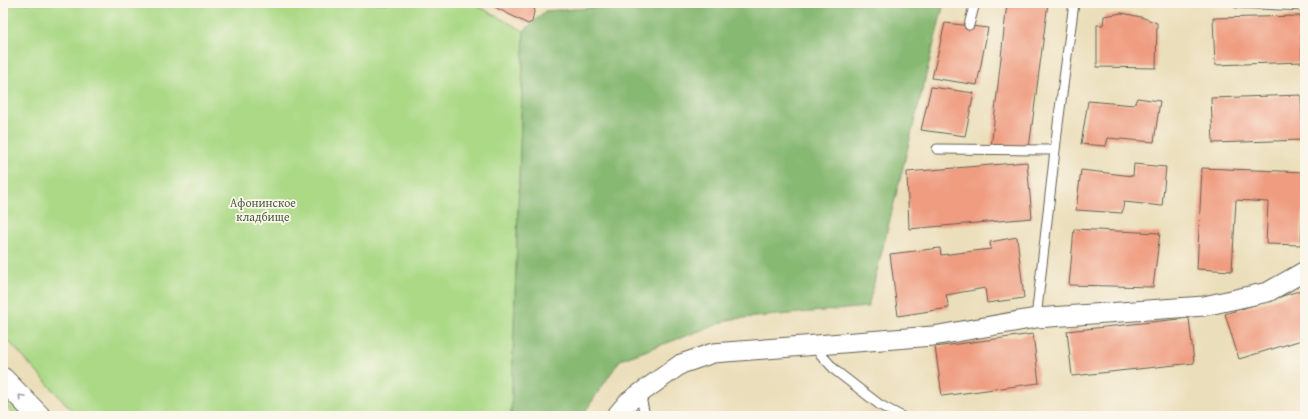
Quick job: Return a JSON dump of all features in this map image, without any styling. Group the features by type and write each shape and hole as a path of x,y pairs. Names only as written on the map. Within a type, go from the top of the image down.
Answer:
{"street":[{"path":"616,416 628,402 681,364 713,353 933,336 1036,318 1204,306 1268,292 1305,271"},
{"path":"3,379 39,416"}],"lane":[{"path":"969,25 975,3"},
{"path":"1036,318 1055,150 1074,3"},
{"path":"1237,3 1305,6"},
{"path":"937,149 1055,150"},
{"path":"812,345 836,371 880,405 901,416"},
{"path":"640,393 645,416"}],"green space":[{"name":"Афонинское кладбище","path":"3,3 472,3 524,31 511,416 77,416 3,335"},
{"path":"613,3 944,3 868,307 732,319 620,360 582,416 511,416 524,31 545,11 604,7"},
{"path":"3,389 29,416 15,416 3,403"}],"building":[{"path":"487,3 563,4 535,6 532,22 528,24"},
{"path":"1007,3 1048,3 1029,148 991,148"},
{"path":"1122,13 1141,17 1157,23 1156,68 1097,67 1097,25 1103,25 1104,16"},
{"path":"1300,16 1302,62 1215,65 1213,18"},
{"path":"945,23 988,28 977,85 932,78"},
{"path":"931,87 974,93 965,136 921,130"},
{"path":"1301,95 1303,140 1213,143 1211,98"},
{"path":"1137,98 1160,101 1154,142 1108,138 1106,146 1081,144 1088,101 1134,105"},
{"path":"1027,162 1032,218 909,229 907,172"},
{"path":"1134,164 1166,167 1162,206 1124,202 1122,213 1076,210 1081,170 1133,176"},
{"path":"1202,168 1305,172 1301,245 1266,244 1268,202 1236,200 1232,271 1197,269"},
{"path":"1074,229 1160,233 1153,287 1069,285"},
{"path":"1017,237 1024,298 987,303 985,288 946,295 949,308 898,316 890,254 940,248 941,255 991,249 990,242"},
{"path":"1305,289 1305,339 1239,359 1225,314"},
{"path":"1189,318 1194,363 1072,376 1067,331"},
{"path":"1033,334 1039,383 942,396 935,347"}]}
